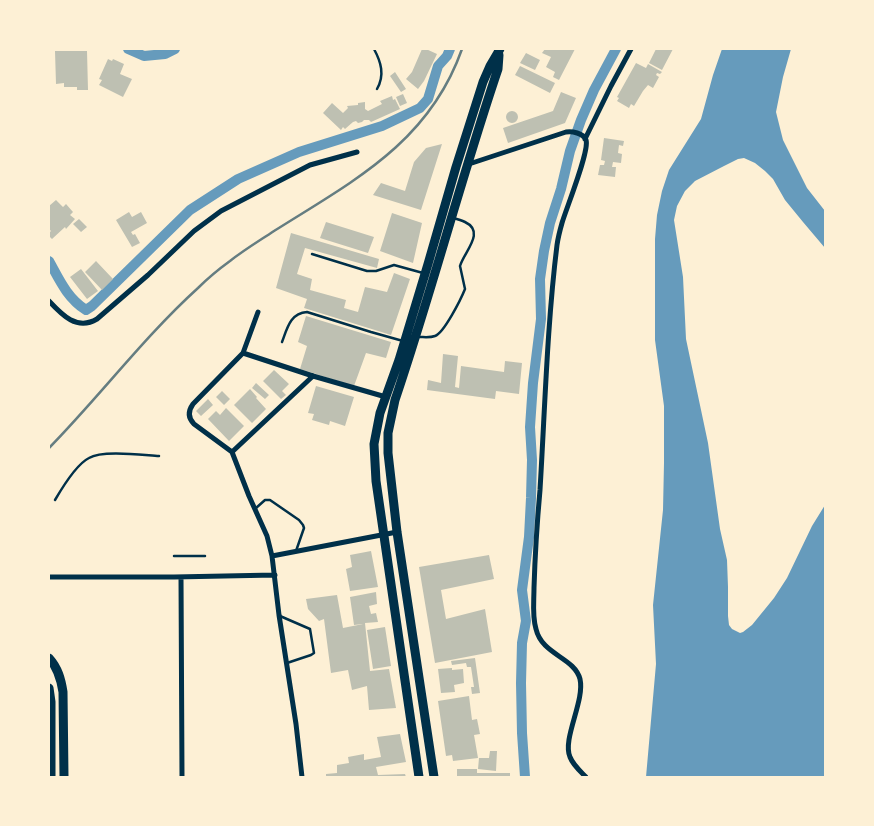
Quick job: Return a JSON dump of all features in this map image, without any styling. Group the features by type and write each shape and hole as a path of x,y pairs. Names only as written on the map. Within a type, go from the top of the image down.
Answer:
{"highway":[{"path":"434,777 397,532 388,439 395,400 498,69 500,51"},
{"path":"419,777 376,481 375,436 385,397 404,342 483,82 490,66 500,51"},
{"path":"49,658 61,679 63,692 64,777"},
{"path":"49,688 51,702 51,777"}],"street":[{"path":"586,777 573,763 568,753 569,740 579,697 580,680 573,666 553,653 541,641 535,628 535,553 548,348 557,244 561,224 582,162 586,139 631,49"},
{"path":"456,167 467,165 560,133 570,131 586,139"},
{"path":"49,301 60,313 72,321 92,322 148,275 194,231 221,211 310,165 357,152"},
{"path":"258,312 243,353 193,404 190,418 194,424 232,452 267,536 275,575 302,777"},
{"path":"243,353 395,400"},
{"path":"232,452 313,376"},
{"path":"272,556 397,532"},
{"path":"49,577 275,575"},
{"path":"181,577 182,777"}],"lane":[{"path":"374,49 382,71 382,80 377,90"},
{"path":"415,337 432,337 441,332 465,289 460,266 475,232 466,222 452,218"},
{"path":"312,254 367,271 376,271 394,265 425,274"},
{"path":"282,342 292,318 299,313 307,312 404,342"},
{"path":"55,500 61,489 82,463 93,456 106,454 158,456"},
{"path":"255,509 265,500 270,500 301,522 304,528 296,551"},
{"path":"174,556 205,556"},
{"path":"279,615 310,630 314,653 287,663"}],"water":[{"path":"722,49 791,49 776,112 783,140 807,188 825,211 825,248 785,200 773,179 755,163 744,158 738,159 695,181 685,191 677,206 674,220 683,277 686,339 708,443 720,529 727,560 728,616 729,625 732,629 740,633 743,632 752,625 774,598 787,578 812,526 825,505 825,777 646,777 656,664 653,605 663,510 664,463 664,406 655,340 655,239 657,215 669,170 701,119"}],"building":[{"path":"422,49 437,54 418,89 406,79 412,72"},
{"path":"545,49 575,49 559,80 553,77 555,72 546,67 551,57 542,53"},
{"path":"656,49 673,49 662,70 649,63"},
{"path":"55,51 87,51 88,90 77,90 77,87 64,87 64,83 56,84"},
{"path":"526,53 540,60 535,70 520,63"},
{"path":"108,59 124,64 120,74 132,79 123,97 99,85 102,80 99,79"},
{"path":"636,63 646,68 648,64 662,72 660,74 657,73 656,75 659,77 653,88 648,85 634,106 631,104 629,108 617,101 619,98 617,97"},
{"path":"520,66 555,83 550,93 515,75"},
{"path":"395,72 406,89 401,92 390,76"},
{"path":"561,92 576,98 565,123 508,143 503,128 553,111"},
{"path":"403,94 407,103 400,106 396,97"},
{"path":"392,96 400,109 371,122 364,120 358,123 356,121 353,122 341,130 323,113 332,103 343,113 348,108 347,106 365,102 365,109 368,111 382,104 380,101"},
{"path":"510,111 514,111 518,117 514,123 510,123 506,119 506,115"},
{"path":"604,138 624,141 623,146 619,145 618,153 622,154 621,163 613,162 612,167 616,167 615,177 598,175 600,165 604,165 605,161 601,160"},
{"path":"442,144 421,210 373,195 381,183 405,191 414,162 426,148"},
{"path":"56,200 63,207 66,204 73,212 70,215 75,219 66,229 65,227 52,239 49,236 51,231 49,229 49,206"},
{"path":"129,212 132,217 141,212 147,223 131,232 133,235 135,234 140,243 132,247 116,220"},
{"path":"392,213 422,223 413,263 380,251"},
{"path":"79,219 87,227 81,232 73,224"},
{"path":"326,222 374,237 368,253 320,238"},
{"path":"291,233 379,259 377,268 305,248 297,274 312,279 310,290 346,300 344,308 358,312 365,287 387,292 394,273 410,279 391,335 304,308 307,299 276,288"},
{"path":"96,261 113,279 102,290 85,272"},
{"path":"81,269 98,291 87,299 70,277"},
{"path":"306,316 391,342 386,358 366,353 354,386 300,369 307,346 298,342"},
{"path":"443,354 458,356 455,387 459,388 461,366 504,372 505,361 522,363 519,394 496,391 495,399 427,390 428,380 441,383"},
{"path":"274,370 289,384 282,391 286,395 281,399 263,381"},
{"path":"256,383 269,395 265,399 252,388"},
{"path":"316,386 354,397 345,426 330,421 329,425 312,420 314,414 308,413"},
{"path":"250,389 266,409 252,423 234,405"},
{"path":"222,391 230,399 224,405 216,397"},
{"path":"208,399 213,405 201,416 196,411"},
{"path":"226,408 244,426 229,441 208,419 216,411 220,415"},
{"path":"371,551 378,587 350,591 346,569 352,567 350,555"},
{"path":"489,555 494,579 441,590 446,619 485,609 492,652 435,663 419,567"},
{"path":"376,592 377,604 369,606 371,614 376,613 378,622 365,623 370,671 389,669 396,708 369,710 367,686 352,690 348,670 331,673 324,619 319,621 308,609 306,599 337,595 343,628 363,624 354,625 350,597"},
{"path":"385,627 391,666 373,669 367,630"},
{"path":"475,658 480,693 472,694 471,687 474,687 471,667 467,667 466,663 452,665 451,661"},
{"path":"452,668 452,670 463,669 464,683 454,685 455,692 441,693 438,669"},
{"path":"469,696 472,720 477,719 480,734 474,735 478,758 453,761 452,755 446,756 438,701"},
{"path":"400,734 406,762 376,767 378,775 405,774 406,777 326,777 326,774 337,773 337,765 349,763 348,757 364,754 364,760 381,757 377,737"},
{"path":"490,751 497,751 496,771 478,769 479,758 489,758"},
{"path":"457,769 477,769 477,773 510,773 510,777 457,777"}],"waterway":[{"path":"128,49 144,56 165,54 175,49"},
{"path":"49,261 69,294 86,310 190,210 238,179 299,152 382,126 420,108 428,99 438,66 447,56 450,49"},
{"path":"525,777 521,683 522,643 526,621 522,590 529,537 532,460 530,427 541,319 540,279 550,223 570,151 594,90 616,49"}],"railway":[{"path":"49,448 159,326 210,277 246,249 360,176 409,135 430,110 448,82 462,49"}]}
